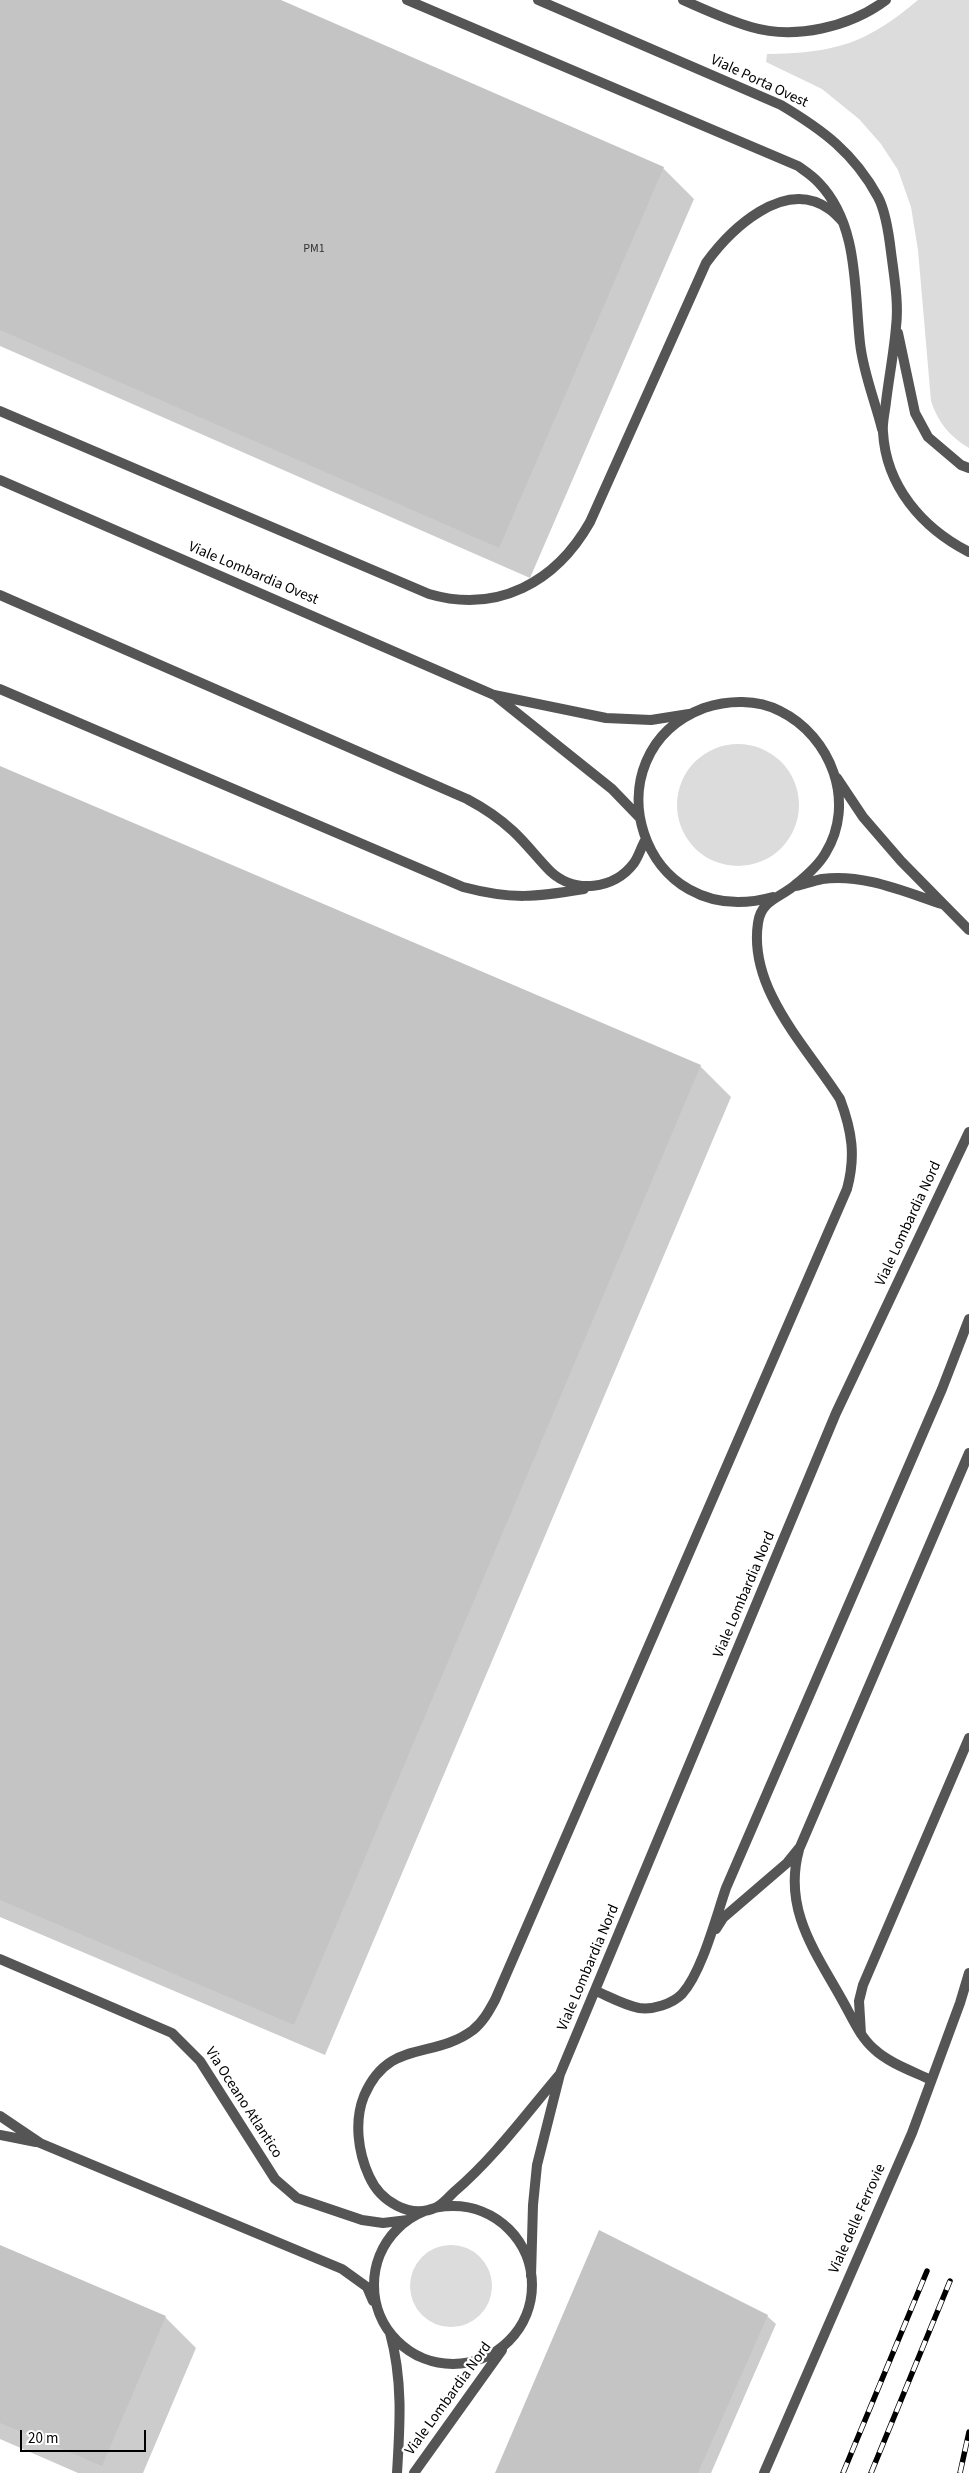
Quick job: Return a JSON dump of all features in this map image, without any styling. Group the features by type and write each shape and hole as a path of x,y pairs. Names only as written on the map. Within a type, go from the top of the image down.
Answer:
{"street":[{"path":"407,0 798,166 818,182 831,198 843,222 851,248 860,346 882,430"},
{"name":"Viale Porta Ovest","path":"538,0 781,105 812,124 839,144 863,172 879,199 890,248 895,284 896,325 882,430 886,453 906,500 925,522 951,543 969,552"},
{"path":"683,0 753,28 801,32 844,21 886,0"},
{"path":"0,411 429,594 448,600 472,602 499,597 520,590 542,576 577,544 590,522 706,263 720,243 748,218 762,210 793,200 820,204 829,209 843,222"},
{"name":"Viale Porta Ovest","path":"896,325 915,413 928,437 961,465 969,468"},
{"name":"Viale Lombardia Ovest","path":"0,480 494,695 606,718 651,720 690,714"},
{"path":"0,596 467,799 500,819 533,850 550,872 565,881 595,887"},
{"path":"0,688 464,888 508,896 532,897 610,883 622,875 634,863 646,839"},
{"name":"Viale Lombardia Ovest","path":"494,695 612,790 640,818"},
{"path":"943,904 873,883 849,879 823,879 795,886 774,897 751,903 729,902 709,898 689,890 655,860 640,818 639,794 647,763 654,748 670,729 690,714 714,705 735,702 757,703 778,709 797,720 812,734 825,752 835,774 863,817 969,930"},
{"path":"795,886 825,855 833,836 838,817 839,795 835,774"},
{"path":"0,2116 40,2143 342,2270 367,2288 390,2332 412,2352 425,2359 445,2364 466,2363 489,2356 508,2342 522,2322 530,2300 531,2276 525,2252 512,2232 496,2218 476,2209 456,2206 407,2210 394,2206 378,2193 362,2161 358,2139 359,2117 364,2096 375,2076 388,2062 405,2054 454,2040 473,2030 485,2017 495,2000 843,1198 851,1174 852,1142 847,1117 840,1099 772,998 759,963 758,921 763,908 774,897"},
{"name":"Viale Lombardia Nord","path":"531,2276 532,2206 537,2165 560,2074 836,1413 969,1132"},
{"path":"596,1991 640,2008 655,2007 669,2003 681,1995 690,1982 708,1940 726,1888 938,1398 969,1319"},
{"path":"931,2080 885,2058 873,2049 861,2034 805,1935 798,1912 794,1887 795,1864 800,1846 969,1453"},
{"path":"861,2034 859,2001 863,1986 969,1738"},
{"path":"708,1940 723,1918 787,1863 800,1846"},
{"name":"Via Oceano Atlantico","path":"0,1960 172,2033 200,2061 274,2179 297,2198 362,2220 383,2223 408,2220"},
{"name":"Viale delle Ferrovie","path":"764,2473 912,2133 960,2003 969,1973"},
{"name":"Viale Lombardia Nord","path":"437,2207 474,2175 560,2074"},
{"path":"0,2135 40,2143"},
{"path":"378,2311 375,2287 376,2266 384,2246 394,2231 408,2220 437,2207"},
{"name":"Viale Lombardia Nord","path":"390,2332 396,2355 401,2401 397,2473"},
{"name":"Viale Lombardia Nord","path":"414,2473 508,2342"}],"shaded area":[{"path":"918,0 969,0 969,448 945,428 937,416 931,401 918,250 911,207 898,170 881,144 859,119 822,89 766,62 767,54 812,51 848,43 882,27"},
{"path":"738,744 761,748 781,762 795,782 799,805 795,828 781,848 761,862 738,866 715,862 695,848 681,828 677,805 681,782 695,762 715,748"},
{"path":"451,2245 467,2248 480,2257 489,2270 492,2286 489,2302 480,2315 467,2324 451,2327 435,2324 422,2315 413,2302 410,2286 413,2270 422,2257 435,2248"}],"building":[{"path":"0,0 281,0 664,167 499,548 0,330"},
{"path":"0,766 701,1065 294,2025 0,1900"},
{"path":"599,2230 768,2315 698,2473 495,2473"},
{"path":"0,2245 166,2316 102,2466 0,2423"}],"railway":[{"path":"843,2473 927,2271"},
{"path":"871,2473 950,2281"},
{"path":"960,2473 969,2432"}]}
